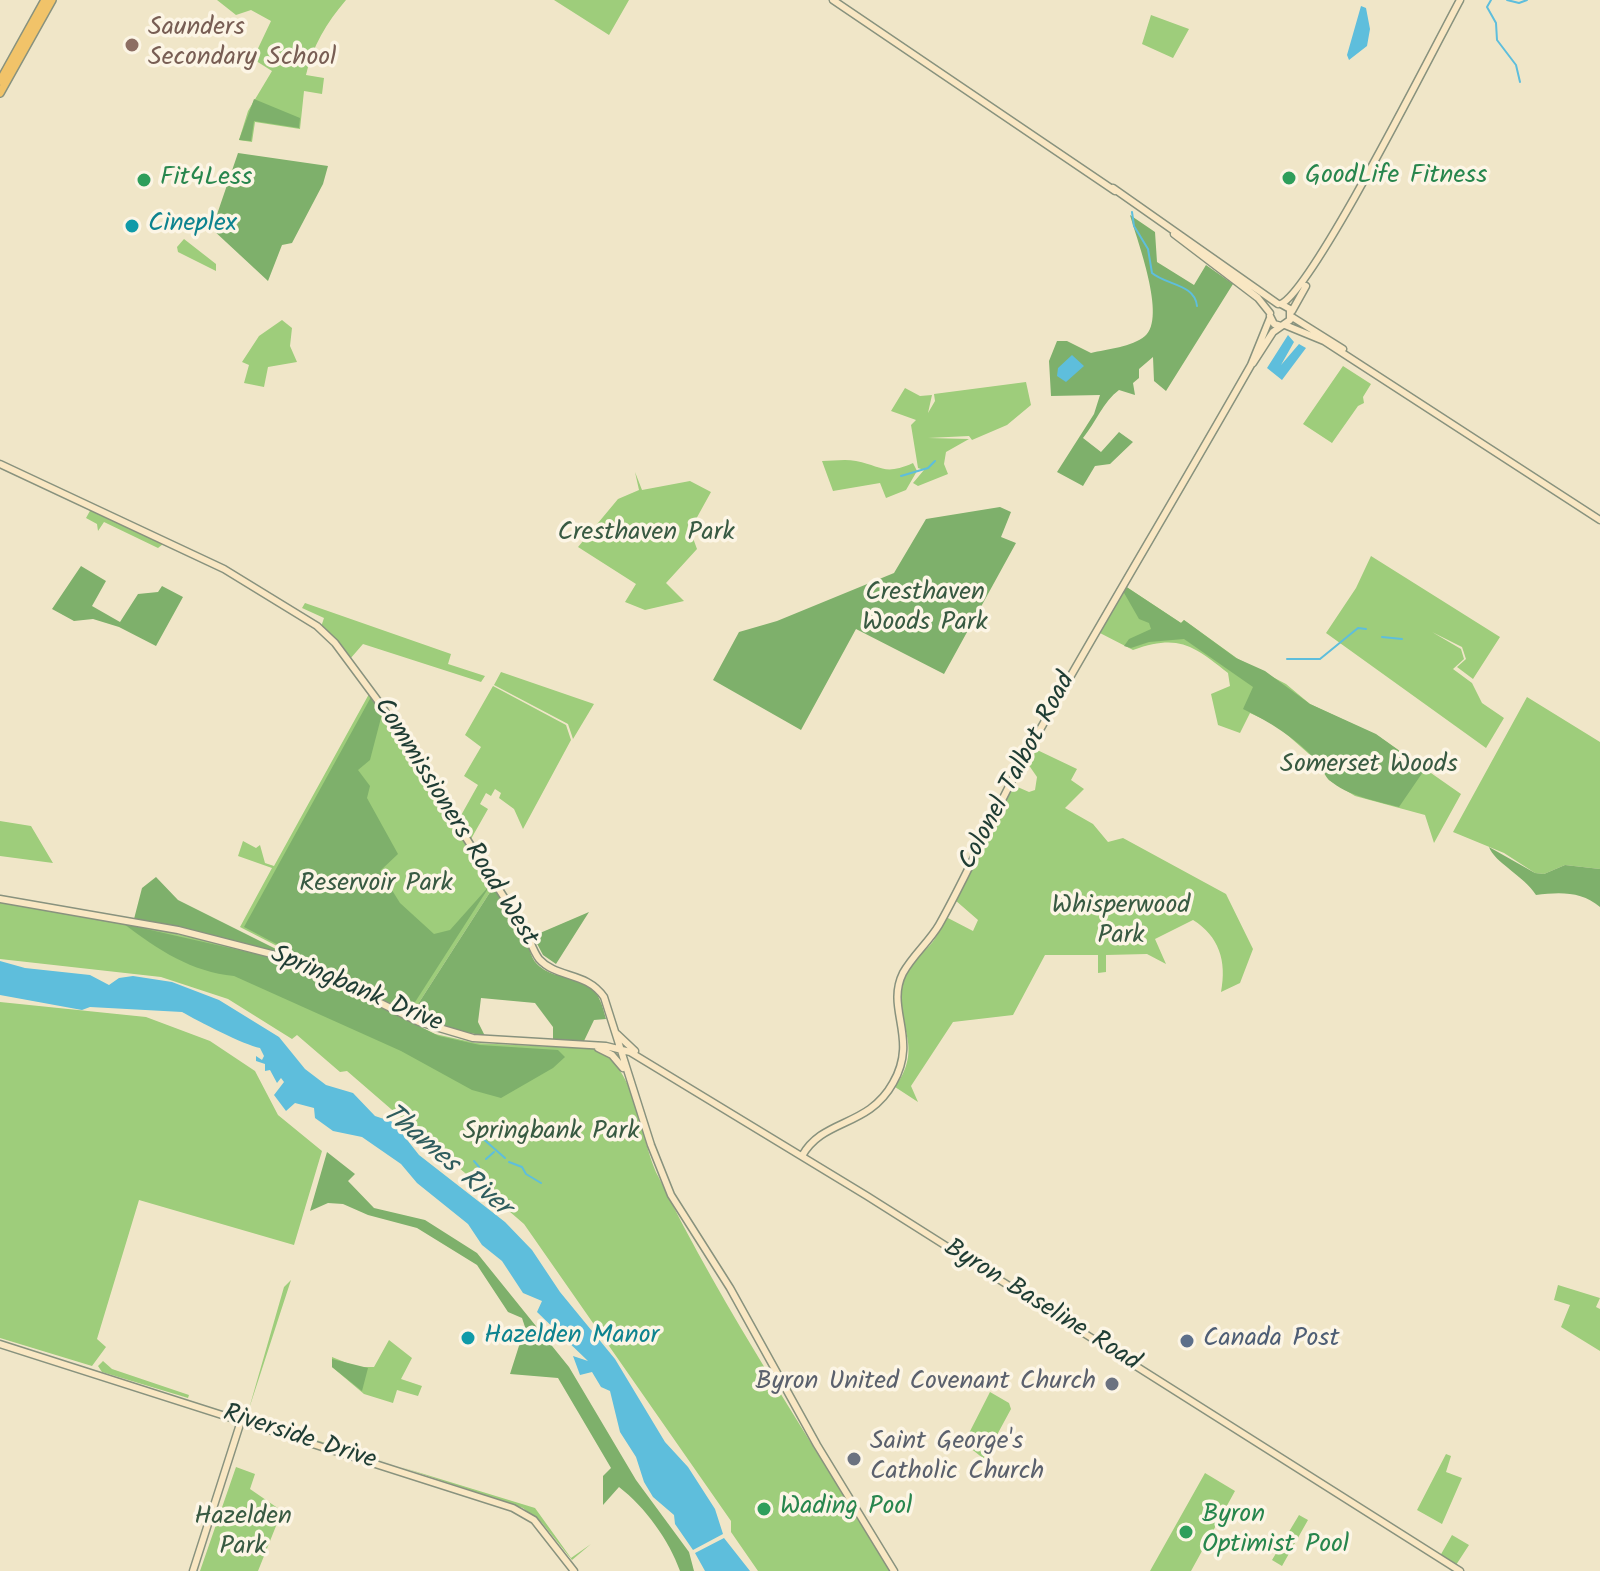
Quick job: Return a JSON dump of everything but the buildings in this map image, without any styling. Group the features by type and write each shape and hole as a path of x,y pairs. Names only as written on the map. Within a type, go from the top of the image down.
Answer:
{"main road":[{"path":"0,81 45,0"},
{"path":"0,93 52,0"},
{"path":"833,0 1279,304 1288,306 1292,316 1378,375 1600,520"},
{"path":"1292,316 1328,242 1460,0"},
{"path":"1172,231 1178,240 1258,298 1270,316 1283,326 1309,333 1378,375"},
{"path":"1279,304 1294,295 1328,242"},
{"name":"Colonel Talbot Road","path":"1251,365 1270,316 1279,304"},
{"name":"Colonel Talbot Road","path":"802,1156 810,1143 822,1133 867,1114 884,1100 896,1080 906,1048 897,1006 898,988 904,972 939,924 1021,762 1251,365 1273,332 1292,316"},
{"name":"Commissioners Road West","path":"0,464 224,569 317,626 335,643 381,705 525,930 540,959 557,971 580,977 600,991 671,1195 730,1288 817,1445 894,1571"},
{"name":"Springbank Drive","path":"0,899 178,930 291,959 419,1022 461,1035 519,1043 620,1048"},
{"path":"606,1046 615,1031 648,1060"},
{"path":"582,1045 612,1055 622,1066 632,1090"},
{"name":"Byron Baseline Road","path":"620,1048 648,1060 1460,1571"},
{"path":"624,1062 631,1055 648,1060"},
{"name":"Riverside Drive","path":"0,1344 513,1508 534,1520 574,1571"},
{"path":"193,1571 241,1421"}],"green space":[{"path":"217,0 346,0 327,26 312,55 306,75 324,78 322,94 304,91 300,129 255,122 252,142 239,140 248,111 272,71 253,59 271,21 251,10 236,15"},
{"path":"554,0 629,0 609,35"},
{"path":"1151,15 1189,29 1173,58 1142,44"},
{"path":"254,99 300,118 299,128 254,121 251,141 239,140"},
{"path":"238,153 328,166 323,184 292,243 282,245 268,281 212,229"},
{"path":"1130,215 1155,232 1157,262 1194,285 1206,265 1233,284 1166,391 1154,381 1153,357 1139,369 1139,378 1133,383 1135,395 1119,390 1104,406 1083,438 1101,452 1119,432 1133,442 1110,464 1095,466 1083,486 1057,472 1094,414 1100,395 1051,396 1049,361 1057,341 1067,341 1091,353 1133,343 1145,336 1151,327 1152,296"},
{"path":"184,239 216,264 216,271 178,252 177,247"},
{"path":"282,320 292,328 290,346 297,362 268,367 264,387 244,383 249,365 242,362 259,336"},
{"path":"1343,366 1371,384 1363,397 1364,403 1358,406 1332,443 1303,424"},
{"path":"1026,382 1031,405 1007,425 972,440 969,436 928,438 969,439 946,452 944,464 948,474 918,486 913,483 924,470 918,468 911,425 916,420 891,411 905,388 920,396 932,395 928,413 935,401 934,394"},
{"path":"852,460 883,469 896,469 913,463 917,471 906,490 886,498 880,483 833,491 822,461"},
{"name":"Cresthaven Park","path":"635,472 642,490 690,481 711,492 690,530 697,549 666,583 684,601 645,610 625,602 636,584 578,547 618,499 639,490"},
{"name":"Cresthaven Woods Park","path":"1000,507 1011,512 1001,537 1016,543 944,674 856,629 801,730 713,680 739,632 777,621 894,573 926,519"},
{"path":"91,509 163,544 158,548 104,522 98,531 97,524 86,518"},
{"path":"1371,556 1500,637 1473,679 1457,667 1466,659 1462,647 1432,632 1461,649 1464,659 1453,669 1472,683 1482,703 1504,718 1486,748 1326,633 1356,588"},
{"path":"81,566 106,581 92,606 120,622 138,594 158,592 162,586 183,597 156,646 119,627 93,619 74,621 52,609"},
{"name":"Somerset Woods","path":"1125,586 1181,623 1184,620 1238,659 1286,684 1310,704 1378,736 1461,794 1434,843 1425,815 1355,796 1329,780 1317,761 1276,725 1250,713 1240,733 1218,725 1211,694 1230,686 1228,673 1204,655 1174,643 1133,650 1098,632"},
{"name":"Somerset Woods","path":"1125,586 1181,623 1184,620 1236,658 1265,671 1310,704 1376,734 1425,769 1399,807 1353,794 1329,780 1317,761 1299,744 1243,709 1253,687 1184,639 1149,642 1131,648 1124,646 1129,639 1151,629 1149,623 1139,619 1123,591"},
{"path":"305,603 451,654 448,664 485,676 481,682 363,644 350,659 321,627 324,618 302,608"},
{"path":"501,672 594,704 573,739 568,724 494,685"},
{"path":"493,686 566,725 571,740 523,829 514,809 499,798 501,793 495,789 491,796 486,793 480,804 488,809 471,839 459,819 478,785 464,776 481,747 465,735"},
{"name":"Reservoir Park","path":"369,694 494,886 411,1015 240,927 272,868 238,856 243,841 256,848 260,845 265,863 274,866"},
{"name":"Reservoir Park","path":"371,697 382,714 370,760 358,770 370,786 367,798 398,854 380,871 400,903 434,934 450,930 491,884 408,1013 244,927"},
{"path":"1527,697 1600,742 1600,869 1565,865 1544,874 1535,873 1504,853 1453,832"},
{"name":"Whisperwood Park","path":"1033,748 1077,769 1071,780 1084,789 1065,808 1093,824 1108,842 1123,838 1226,894 1253,949 1240,983 1221,992 1223,970 1219,950 1209,934 1193,920 1155,939 1166,964 1147,954 1106,955 1106,972 1098,973 1098,955 1045,955 1013,1015 953,1022 911,1086 918,1102 895,1087 908,1057 900,1007 903,979 934,940 946,917 973,931 978,920 955,900 1013,785 1029,792 1035,790 1037,777 1026,761"},
{"path":"0,821 31,826 53,863 0,856"},
{"path":"1489,847 1535,873 1544,874 1565,865 1600,869 1600,907 1586,898 1570,894 1536,895"},
{"name":"Reservoir Park","path":"156,877 178,900 284,953 134,919 142,888"},
{"path":"494,886 522,929 537,964 556,975 585,982 600,1001 606,1019 594,1020 584,1041 553,1039 553,1027 535,1003 481,998 478,1022 485,1036 445,1028 411,1015"},
{"name":"Springbank Park","path":"0,902 135,924 283,959 435,1034 476,1043 596,1049 610,1059 629,1088 658,1176 684,1227 740,1327 890,1571 758,1571 731,1532 731,1521 524,1224 347,1071 340,1072 297,1035 292,1039 228,999 161,977 0,959"},
{"path":"589,912 556,964 543,955 533,936"},
{"path":"124,924 283,960 439,1036 480,1045 558,1050 565,1057 553,1068 501,1098 472,1090 401,1051 234,976 190,965 150,943"},
{"path":"0,1002 146,1017 210,1041 255,1071 278,1115 322,1151 294,1245 139,1200 97,1339 106,1347 92,1366 0,1338"},
{"path":"327,1152 355,1174 348,1181 374,1208 425,1220 477,1253 569,1367 636,1480 689,1552 694,1571 680,1571 655,1525 619,1487 603,1505 603,1476 611,1468 558,1378 510,1374 525,1327 522,1318 508,1312 477,1265 417,1228 368,1215 343,1204 328,1203 310,1211"},
{"path":"291,1280 248,1410 284,1287"},
{"path":"1558,1285 1600,1298 1596,1307 1600,1309 1600,1351 1561,1327 1570,1305 1554,1300"},
{"path":"389,1340 412,1358 401,1379 422,1386 418,1396 397,1390 393,1403 364,1394 332,1367 332,1357 357,1367 374,1367"},
{"path":"332,1359 368,1368 362,1391 332,1367"},
{"path":"103,1361 112,1369 189,1395 188,1398 102,1372 98,1366"},
{"path":"990,1392 1009,1403 1011,1409 984,1459 964,1443"},
{"path":"246,1418 396,1465 246,1419"},
{"path":"1446,1454 1451,1456 1446,1472 1462,1478 1442,1524 1417,1510"},
{"name":"Hazelden Park","path":"236,1467 255,1474 250,1489 282,1511 258,1571 200,1571"},
{"path":"401,1467 535,1508 571,1558 591,1544 572,1560 542,1523 523,1508"},
{"path":"1205,1473 1235,1491 1191,1571 1150,1571"},
{"path":"1299,1515 1308,1520 1282,1566 1272,1560"},
{"path":"1452,1535 1469,1545 1456,1565 1440,1556"}],"water":[{"path":"1361,6 1366,8 1370,29 1367,46 1349,60 1347,55"},
{"path":"1288,335 1294,342 1281,365 1299,344 1306,348 1282,380 1267,368"},
{"path":"1072,355 1084,366 1066,382 1057,376 1058,368"},
{"path":"0,961 25,968 90,975 109,985 119,978 133,976 172,982 219,1000 279,1037 305,1069 326,1085 353,1093 375,1116 393,1122 419,1155 505,1222 532,1250 560,1292 615,1359 665,1442 688,1467 715,1509 723,1534 693,1550 675,1524 674,1515 653,1497 644,1482 636,1457 620,1432 610,1391 601,1387 592,1372 580,1375 573,1356 588,1361 537,1312 542,1301 523,1293 502,1261 482,1245 468,1224 417,1183 401,1164 362,1137 333,1131 315,1118 314,1108 295,1103 286,1111 274,1095 284,1082 281,1078 277,1083 270,1070 265,1071 265,1064 256,1061 256,1056 262,1060 264,1056 260,1048 182,1012 90,1007 82,1010 0,995"},
{"path":"724,1538 750,1571 705,1571 695,1553"}],"waterway":[{"path":"1491,0 1487,7 1496,23 1497,40 1516,65 1520,82"},
{"path":"1507,0 1519,3 1527,0"},
{"path":"1132,212 1134,226 1148,249 1152,273 1186,289 1197,306"},
{"path":"901,476 928,468 935,461"},
{"path":"1287,659 1320,659 1358,628 1366,629"},
{"path":"1382,637 1402,639"},
{"path":"481,1137 505,1158"},
{"name":"Thames River","path":"486,1159 494,1152"},
{"name":"Thames River","path":"474,1161 479,1167"},
{"path":"509,1162 522,1167 526,1174 541,1183"}],"place":[{"name":"Saunders Secondary School","path":"132,45"},
{"name":"GoodLife Fitness","path":"1289,178"},
{"name":"Fit4Less","path":"144,180"},
{"name":"Cineplex","path":"132,226"},
{"name":"Hazelden Manor","path":"468,1338"},
{"name":"Canada Post","path":"1187,1341"},
{"name":"Byron United Covenant Church","path":"1112,1384"},
{"name":"Saint George's Catholic Church","path":"854,1459"},
{"name":"Wading Pool","path":"764,1509"},
{"name":"Byron Optimist Pool","path":"1186,1532"}]}
